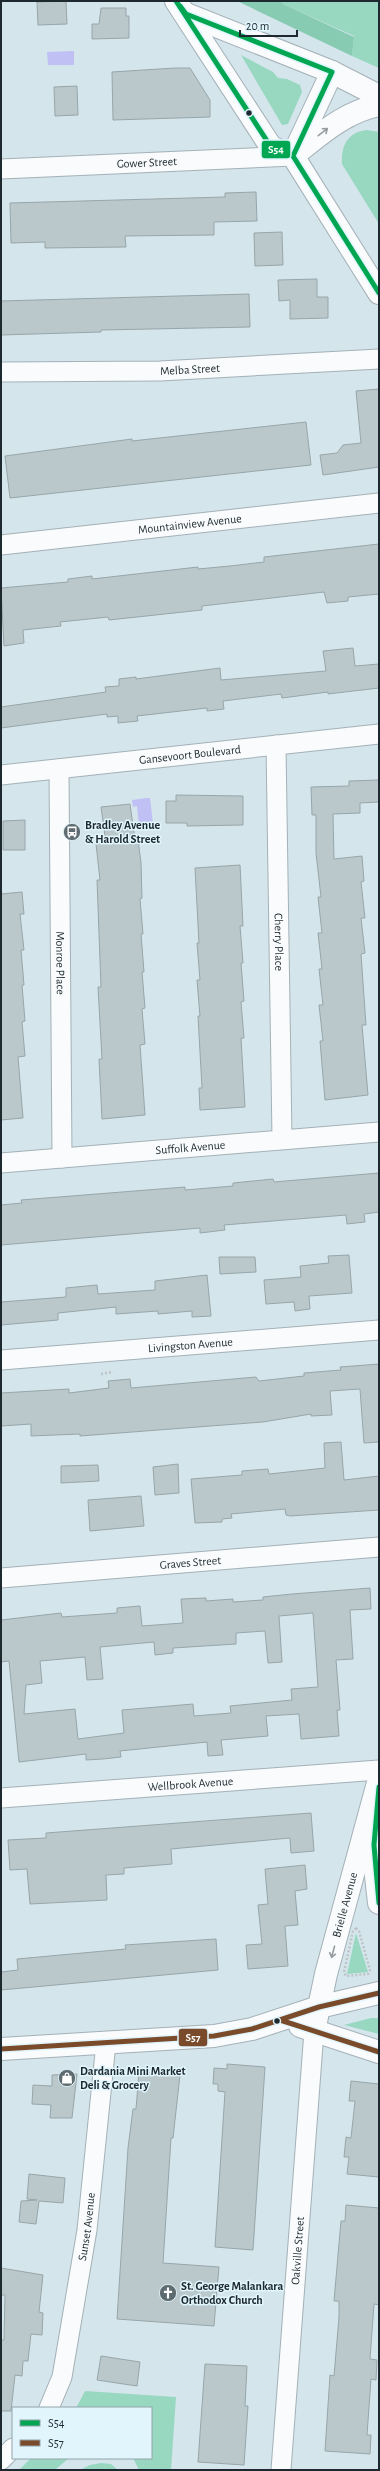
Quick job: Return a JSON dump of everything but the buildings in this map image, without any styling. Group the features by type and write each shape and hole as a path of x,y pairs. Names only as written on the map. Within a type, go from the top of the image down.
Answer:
{"street":[{"path":"181,8 332,72 379,96"},
{"path":"181,8 272,147 292,156 379,293"},
{"path":"292,156 332,72"},
{"path":"292,156 341,119 361,109 379,105"},
{"name":"Gower Street","path":"1,168 292,156"},
{"name":"Melba Street","path":"1,372 160,371 379,359"},
{"name":"Mountainview Avenue","path":"1,545 379,502"},
{"name":"Gansevoort Boulevard","path":"1,775 379,734"},
{"name":"Cherry Place","path":"276,745 282,1139"},
{"name":"Monroe Place","path":"59,769 62,1158"},
{"name":"Suffolk Avenue","path":"1,1163 379,1132"},
{"name":"Livingston Avenue","path":"1,1360 379,1330"},
{"name":"Graves Street","path":"1,1578 379,1547"},
{"name":"Wellbrook Avenue","path":"1,1798 379,1770"},
{"name":"Brielle Avenue","path":"314,2031 379,1779"},
{"name":"Brielle Avenue","path":"379,1787 374,1824 373,1849 379,1903"},
{"path":"1,2049 214,2036 252,2029 319,2007 379,1993"},
{"path":"280,2020 379,2052"},
{"name":"Oakville Street","path":"281,2470 314,2031"},
{"name":"Sunset Avenue","path":"49,2407 62,2378 85,2238 106,2043"},
{"path":"1,2460 12,2449"}],"path":[{"path":"356,1928 359,1931 370,1970 368,1974 349,1977 345,1976 344,1972 353,1931 356,1928"}],"green space":[{"path":"237,1 280,1 285,5 354,37 352,56"},
{"path":"280,1 379,1 379,68 352,56 354,36 285,5"},
{"path":"241,55 273,72 278,78 287,79 300,85 302,92 288,124 282,125"},
{"path":"367,130 379,132 379,224 342,164 344,145 355,133"},
{"path":"356,1933 368,1972 347,1974"},
{"path":"371,2018 379,2018 379,2034 344,2025"},
{"path":"85,2391 176,2397 171,2470 139,2470 134,2459 152,2459 152,2407 77,2407"},
{"path":"30,2459 68,2459 55,2470 19,2470"},
{"path":"101,2463 111,2464 118,2470 80,2470 90,2465"}],"water":[{"path":"74,51 74,65 48,65 47,52"},
{"path":"150,798 153,824 151,827 142,828 139,826 137,806 133,807 132,800"}],"transit line":[{"name":"S54","path":"176,1 271,147 293,156 379,293"},
{"name":"S54","path":"180,6 186,14 332,72 293,156"},
{"name":"S54","path":"379,1787 374,1845 379,1903"},
{"name":"S57","path":"1,2049 214,2036 252,2029 319,2007 379,1993"},
{"name":"S57","path":"280,2020 379,2052"}],"place":[{"name":"Bradley Avenue & Harold Street","path":"72,832"},
{"name":"Dardania Mini Market Deli & Grocery","path":"67,2078"},
{"name":"St. George Malankara Orthodox Church","path":"168,2293"}]}
